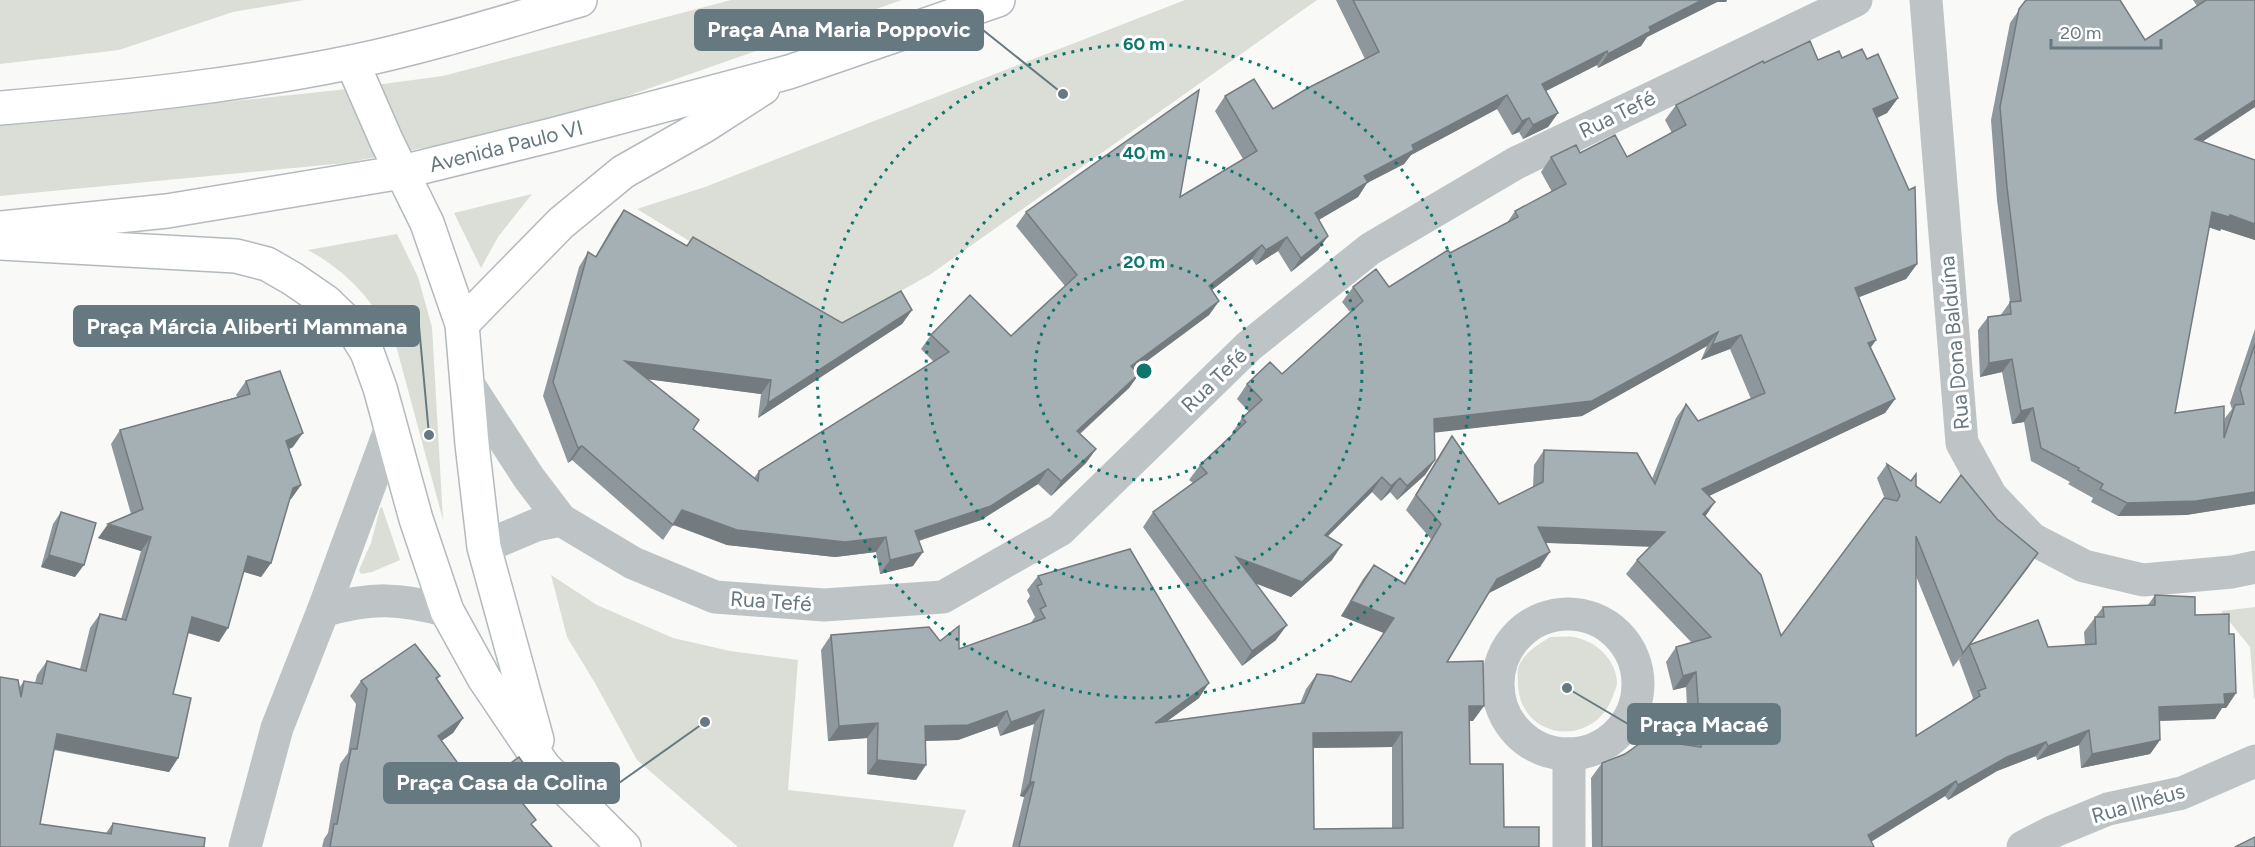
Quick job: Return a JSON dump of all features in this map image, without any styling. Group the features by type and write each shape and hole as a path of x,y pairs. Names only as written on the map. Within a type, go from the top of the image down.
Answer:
{"main road":[{"path":"0,108 172,92 352,62 444,40 580,0"},
{"name":"Avenida Paulo VI","path":"0,228 167,211 402,172 789,72 998,0"},
{"path":"352,62 427,223 462,324 472,444 484,547 544,767"},
{"path":"462,324 561,223 623,172 704,126 789,72"},
{"path":"0,243 236,256 267,264 293,279 325,301 351,326 367,352 380,388 416,519 447,610 484,678 544,767 559,785 624,847"}],"street":[{"name":"Rua Tefé","path":"468,384 529,478 561,520 633,563 715,597 824,604 943,597 1060,530 1249,346 1370,249 1516,163 1856,0"},
{"name":"Rua Dona Balduína","path":"1926,0 1962,443 1991,496 2032,539 2084,566 2143,580 2232,572 2255,567"},
{"path":"245,847 277,728 390,430"},
{"path":"484,547 536,525 561,520"},
{"path":"323,611 354,602 385,600 417,602 447,610"},
{"path":"1570,613 1587,615 1603,621 1618,634 1637,669 1639,686 1634,712 1617,735 1590,750 1569,754 1548,752 1531,744 1517,732 1499,699 1498,682 1499,666 1504,652 1521,630 1552,615 1570,613"},
{"path":"1569,754 1569,847"},
{"name":"Rua Ilhéus","path":"2023,847 2052,832 2108,809 2182,793 2255,761"}],"shaded area":[{"path":"0,0 304,0 233,12 119,50 0,64"},
{"path":"731,0 902,0 547,124 345,163 0,196 0,126 338,90 443,76"},
{"path":"1185,0 1317,0 931,274 833,329 637,209 705,187"},
{"path":"532,194 498,237 481,268 454,213"},
{"path":"397,234 418,277 432,327 443,520 397,349 389,333 372,304 350,280 308,250"},
{"path":"382,507 400,560 372,572 361,574 359,570 371,543"},
{"path":"551,575 597,605 673,638 730,651 798,660 788,790 966,810 953,847 738,847 637,760 567,637"},
{"path":"2255,607 2254,699 2250,647 2221,611"},
{"path":"1550,637 1573,637 1589,642 1609,659 1616,675 1616,688 1603,713 1590,725 1575,731 1558,731 1543,726 1530,716 1521,701 1518,682 1520,663 1531,650"}],"building":[{"path":"1353,0 1702,0 1649,27 1651,31 1608,54 1607,51 1542,84 1558,113 1533,125 1529,118 1522,121 1507,95 1412,145 1414,150 1364,176 1368,182 1315,213 1328,236 1301,258 1287,237 1266,250 1262,245 1209,286 1219,301 1131,366 1139,374 1077,431 1096,449 1061,481 1048,469 991,506 915,531 923,552 890,560 886,537 845,542 737,530 682,510 673,525 582,446 578,448 553,382 588,252 596,257 624,210 687,246 693,237 842,323 901,291 912,310 768,403 771,380 625,361 699,420 693,429 758,481 759,471 949,352 931,335 970,295 1011,336 1077,275 1026,212 1199,90 1180,197 1257,151 1225,96 1254,79 1273,109 1308,88 1379,52"},
{"path":"2026,0 2120,0 2145,40 2206,0 2255,0 2255,100 2195,139 2255,160 2255,224 2230,215 2229,217 2212,212 2175,413 2224,406 2224,438 2235,405 2244,404 2240,389 2255,344 2255,492 2196,501 2127,503 2100,489 2103,484 2078,470 2079,468 2041,448 2033,408 2021,411 2012,359 1989,363 1988,317 2011,314 2010,302 2021,301 2000,107 2019,9"},
{"path":"1810,41 1818,60 1839,51 1842,58 1862,49 1867,59 1878,54 1898,98 1873,109 1909,190 1915,187 1917,264 1855,288 1876,340 1868,343 1895,399 1702,489 1715,502 1703,514 1761,575 1781,636 1884,498 1897,501 1900,496 1887,464 1911,481 1916,474 1916,486 1940,503 1961,475 1997,519 2038,553 1969,645 2038,620 2048,647 2096,644 2095,617 2104,617 2103,607 2155,605 2155,595 2195,597 2195,615 2229,614 2229,634 2234,634 2236,693 2224,694 2225,704 2159,707 2160,740 2092,754 2089,730 2048,746 2046,742 2007,757 1958,785 1956,781 1868,835 1874,847 1602,847 1602,763 1625,754 1646,739 1701,747 1696,672 1683,676 1676,647 1711,637 1637,560 1665,532 1538,527 1550,552 1497,579 1447,662 1483,661 1484,706 1469,706 1470,764 1503,764 1504,827 1539,827 1539,847 1019,847 1034,782 1030,782 1044,710 1011,722 1007,711 968,725 925,726 926,765 877,760 878,723 839,726 831,635 929,627 940,641 959,626 959,649 1045,618 1040,609 1046,606 1037,586 1042,584 1038,576 1130,549 1209,683 1155,723 1304,703 1317,674 1351,682 1394,618 1351,601 1374,565 1405,584 1441,524 1416,495 1452,436 1499,504 1543,482 1544,450 1637,453 1655,484 1686,404 1698,421 1765,393 1741,335 1712,345 1718,332 1592,401 1434,419 1435,460 1407,486 1400,478 1391,486 1382,477 1325,535 1342,545 1302,582 1236,557 1287,625 1252,651 1153,512 1207,473 1200,465 1246,422 1242,418 1262,400 1247,384 1270,362 1282,374 1363,301 1353,287 1376,269 1389,287 1448,250 1450,253 1518,217 1515,211 1566,184 1551,157 1576,145 1580,153 1615,135 1627,157 1686,125 1676,105 1763,61 1764,63","holes":["1916,536 1963,653 1969,645 1986,688 1978,691 1980,696 1916,736","1402,732 1403,828 1314,829 1313,733"]},
{"path":"280,371 303,433 286,441 301,485 293,488 271,563 248,556 228,628 192,617 173,694 191,698 178,758 57,734 40,824 111,834 113,823 205,838 204,847 0,847 0,677 18,680 21,697 24,681 42,684 47,661 86,671 100,614 126,620 151,537 108,524 143,509 120,430 250,394 246,381"},
{"path":"61,512 96,523 84,565 49,555"},
{"path":"415,644 440,676 436,678 463,718 438,736 476,788 519,757 539,785 520,800 536,820 531,824 552,847 330,847 334,824 337,824 351,749 357,749 367,689 361,681"},
{"path":"2255,837 2255,847 2235,847"}],"place":[{"name":"Praça Ana Maria Poppovic","path":"1063,94"},
{"name":"Praça Márcia Aliberti Mammana","path":"429,435"},
{"name":"Praça Macaé","path":"1567,688"},
{"name":"Praça Casa da Colina","path":"705,722"}]}
